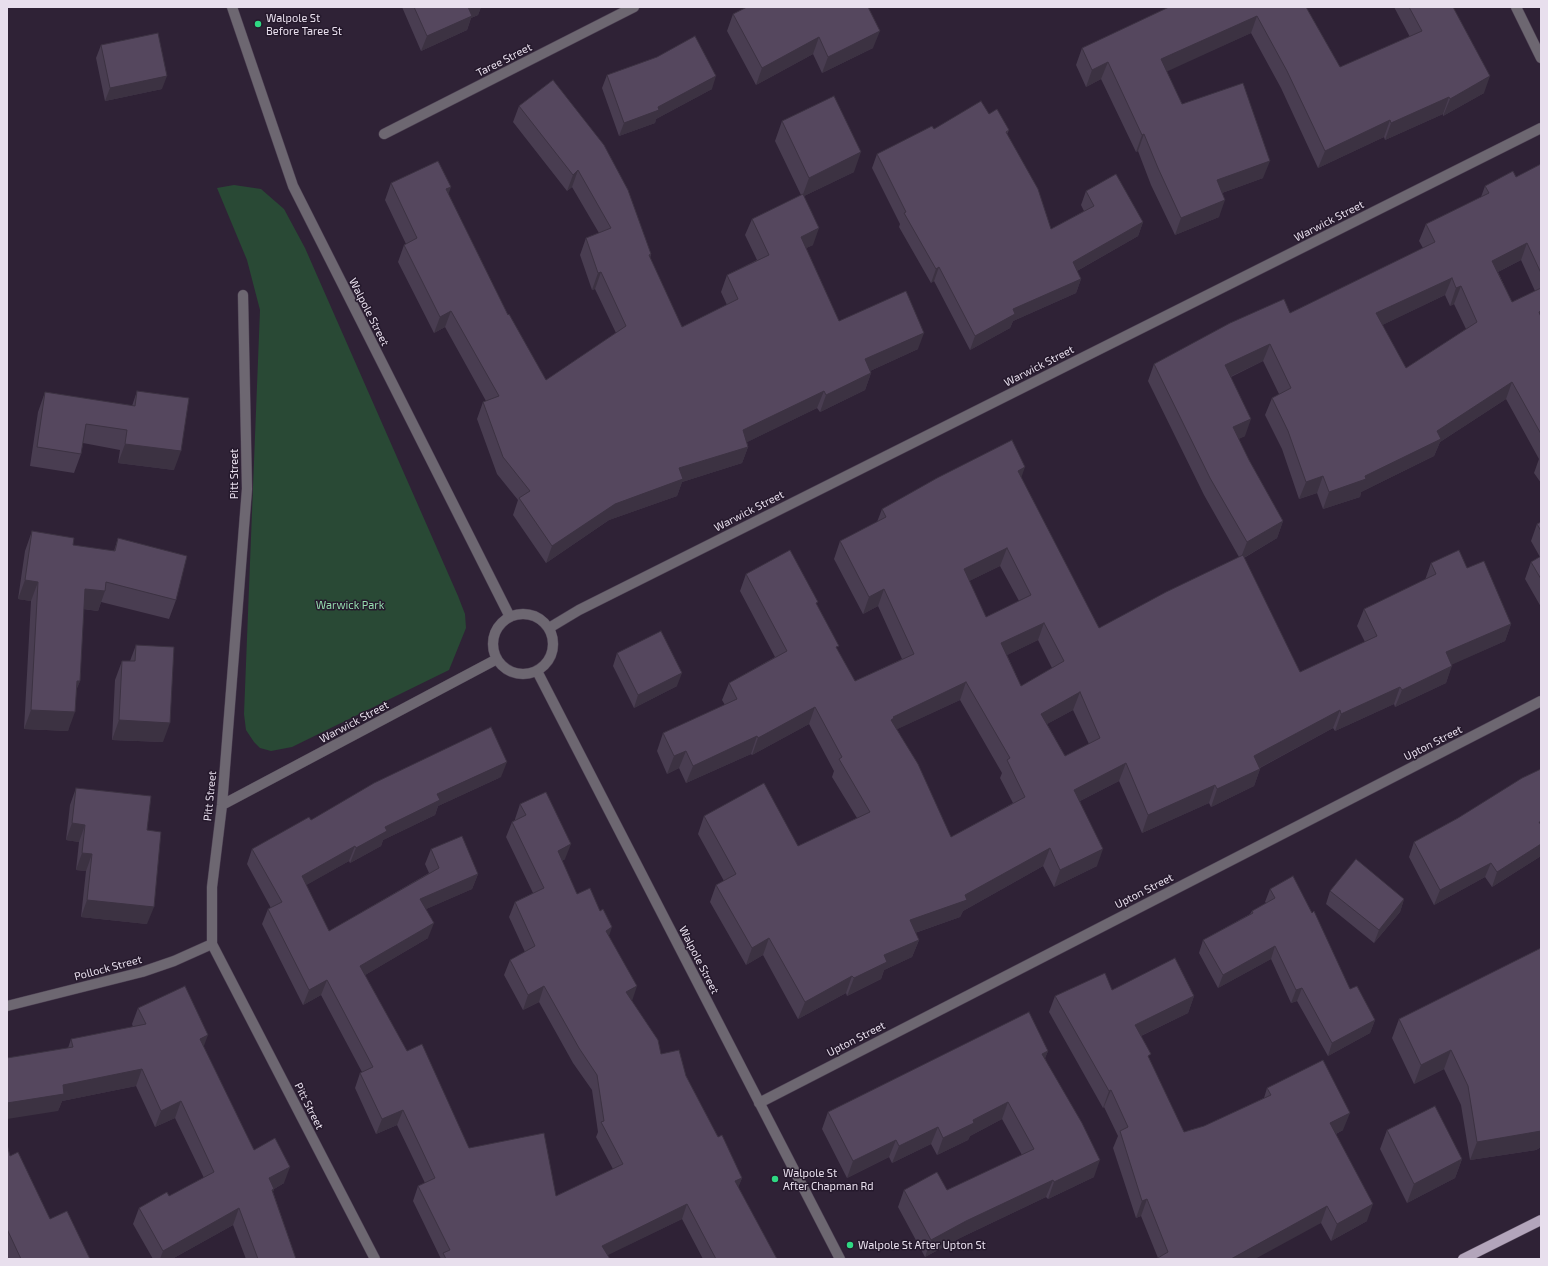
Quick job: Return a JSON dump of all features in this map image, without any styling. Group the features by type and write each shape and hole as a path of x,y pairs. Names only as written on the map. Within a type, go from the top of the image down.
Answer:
{"main road":[{"path":"1463,1259 1541,1220"}],"street":[{"name":"Walpole Street","path":"232,7 293,186 510,617"},
{"name":"Taree Street","path":"384,134 634,7"},
{"path":"1516,7 1541,58"},
{"name":"Warwick Street","path":"549,628 586,606 1541,128"},
{"name":"Pitt Street","path":"243,295 247,489 222,805 212,887 212,944 375,1259"},
{"path":"523,613 533,615 541,619 553,635 554,645 552,654 547,663 537,671 530,674 519,674 509,671 497,659 493,646 494,635 498,626 510,617 523,613"},
{"name":"Warwick Street","path":"222,805 497,659"},
{"name":"Walpole Street","path":"537,671 840,1259"},
{"name":"Upton Street","path":"759,1103 1541,701"},
{"name":"Pollock Street","path":"7,1006 142,972 174,961 212,944"}],"green space":[{"name":"Warwick Park","path":"234,185 261,189 284,209 305,248 458,596 465,614 466,628 449,670 292,747 271,751 260,748 254,742 246,730 244,714 260,310 247,260 217,188"}],"building":[{"path":"414,7 468,7 472,16 427,36"},
{"path":"747,7 868,7 880,31 828,57 819,37 762,68 733,14"},
{"path":"1169,7 1306,7 1340,67 1422,31 1409,7 1453,7 1490,76 1450,99 1449,97 1391,123 1390,120 1325,151 1287,71 1257,16 1161,59 1182,104 1243,83 1270,161 1217,180 1225,200 1181,218 1144,134 1142,135 1108,62 1092,70 1082,48"},
{"path":"158,33 167,76 110,88 101,45"},
{"path":"695,36 716,76 658,107 659,110 624,123 607,75 657,57"},
{"path":"553,80 604,145 628,190 651,254 649,255 682,327 738,299 727,275 769,255 752,219 803,194 819,228 801,237 839,321 906,291 924,333 865,359 871,373 826,395 824,391 743,430 748,447 679,468 683,479 615,504 552,546 519,498 530,491 503,457 483,402 499,396 451,311 440,317 404,245 417,238 391,183 438,161 451,187 446,189 508,315 509,314 546,380 626,326 601,272 598,273 586,238 611,228 578,170 573,175 519,106"},
{"path":"834,96 861,152 809,178 782,121"},
{"path":"981,101 989,114 997,109 1009,130 1006,132 1038,189 1051,229 1094,206 1086,191 1116,174 1143,222 1073,262 1081,279 1013,309 1015,314 975,336 939,267 936,269 904,213 906,212 877,154 932,126 934,129"},
{"path":"1541,164 1541,273 1527,243 1492,261 1512,302 1541,288 1541,311 1539,312 1541,317 1541,434 1512,382 1437,431 1441,439 1365,476 1366,479 1329,492 1323,476 1306,482 1288,431 1272,398 1291,388 1270,344 1225,365 1251,419 1233,427 1249,460 1283,521 1247,542 1210,478 1154,364 1230,323 1284,299 1290,313 1435,242 1426,224 1489,193 1485,186 1513,171 1516,177","holes":["1452,278 1456,288 1461,286 1477,322 1406,368 1376,313"]},
{"path":"137,391 189,398 181,451 125,444 127,430 86,424 81,454 37,447 45,392 135,406"},
{"path":"1012,440 1025,467 1018,471 1099,628 1166,592 1243,555 1300,672 1377,636 1364,609 1436,574 1431,563 1459,550 1467,568 1484,561 1511,624 1446,652 1452,666 1402,690 1400,687 1341,714 1340,710 1254,756 1260,769 1217,789 1215,785 1148,815 1126,763 1074,790 1103,849 1060,870 1050,848 965,895 967,900 910,920 919,940 884,955 887,962 854,978 852,976 805,1002 769,938 752,948 716,885 736,874 704,816 764,783 798,846 870,812 839,759 842,757 815,707 758,738 757,736 693,766 686,751 674,756 663,733 737,699 729,683 787,651 746,574 790,550 818,602 816,603 839,646 836,647 855,681 914,654 884,589 869,597 840,541 886,517 882,509 937,478","holes":["1007,548 1031,595 986,617 964,569","1044,623 1064,661 1021,686 1001,643","966,682 1010,758 1007,760 1025,797 951,837 918,764 891,720 894,718 893,717","1080,692 1100,738 1065,756 1041,714"]},
{"path":"1541,522 1541,531 1537,524"},
{"path":"32,531 74,538 73,545 115,551 118,538 187,556 176,600 106,582 105,591 85,589 80,681 77,681 75,712 31,710 38,582 25,580"},
{"path":"1541,556 1541,579 1531,562"},
{"path":"661,631 682,673 638,695 617,653"},
{"path":"136,645 174,647 170,723 119,720 122,661 135,661"},
{"path":"491,727 507,762 437,794 440,800 385,827 387,831 356,848 355,846 302,876 329,931 439,868 431,849 462,836 478,874 420,899 434,923 360,966 407,1051 422,1044 469,1148 544,1133 556,1196 623,1164 601,1122 604,1121 597,1075 579,1048 544,986 528,995 510,960 535,946 515,902 544,888 512,822 526,815 520,804 546,792 571,844 558,851 577,894 590,888 600,911 603,909 612,927 606,931 637,986 626,992 658,1040 661,1054 679,1050 686,1076 718,1137 722,1135 742,1178 735,1181 777,1259 716,1259 687,1204 602,1246 610,1259 446,1259 443,1253 450,1250 418,1186 435,1178 403,1110 382,1119 360,1073 373,1067 327,980 309,990 268,909 282,902 252,849 309,817 311,820 374,783"},
{"path":"1541,769 1541,822 1539,822 1541,825 1541,844 1497,872 1491,863 1440,890 1414,842 1458,818 1522,778"},
{"path":"76,788 151,796 147,830 161,832 154,907 87,900 92,854 82,853 85,825 72,823"},
{"path":"1356,859 1404,899 1379,930 1330,891"},
{"path":"1293,876 1312,913 1314,911 1350,989 1357,986 1375,1020 1332,1043 1302,988 1296,990 1275,946 1223,975 1203,940 1253,913 1252,911 1275,898 1270,889"},
{"path":"1541,948 1541,1131 1477,1142 1468,1086 1451,1050 1421,1065 1399,1019"},
{"path":"1175,958 1194,996 1135,1025 1151,1054 1148,1056 1184,1132 1204,1126 1271,1095 1267,1088 1323,1060 1350,1113 1330,1123 1373,1204 1337,1224 1327,1206 1231,1259 1156,1259 1168,1252 1147,1199 1142,1201 1120,1131 1128,1127 1111,1090 1109,1091 1055,996 1105,973 1112,990"},
{"path":"185,986 208,1035 200,1039 254,1150 275,1138 290,1167 269,1178 274,1189 272,1190 296,1259 258,1259 239,1208 163,1251 139,1208 167,1192 169,1196 214,1172 181,1101 161,1111 142,1069 63,1085 64,1094 7,1103 7,1058 73,1047 71,1039 146,1024 138,1008"},
{"path":"1029,1012 1048,1051 1042,1054 1082,1123 1100,1160 1054,1182 1053,1180 966,1221 931,1240 904,1190 937,1172 947,1190 1034,1149 1008,1102 973,1120 974,1123 943,1138 938,1127 899,1146 896,1140 853,1161 828,1112"},
{"path":"1435,1106 1462,1159 1414,1184 1387,1130"},
{"path":"7,1144 10,1156 18,1152 50,1219 67,1211 90,1259 21,1259 7,1229"}],"place":[{"name":"Walpole St Before Taree St","path":"258,24"},
{"name":"Walpole St After Chapman Rd","path":"775,1179"},
{"name":"Walpole St After Upton St","path":"850,1245"}]}
